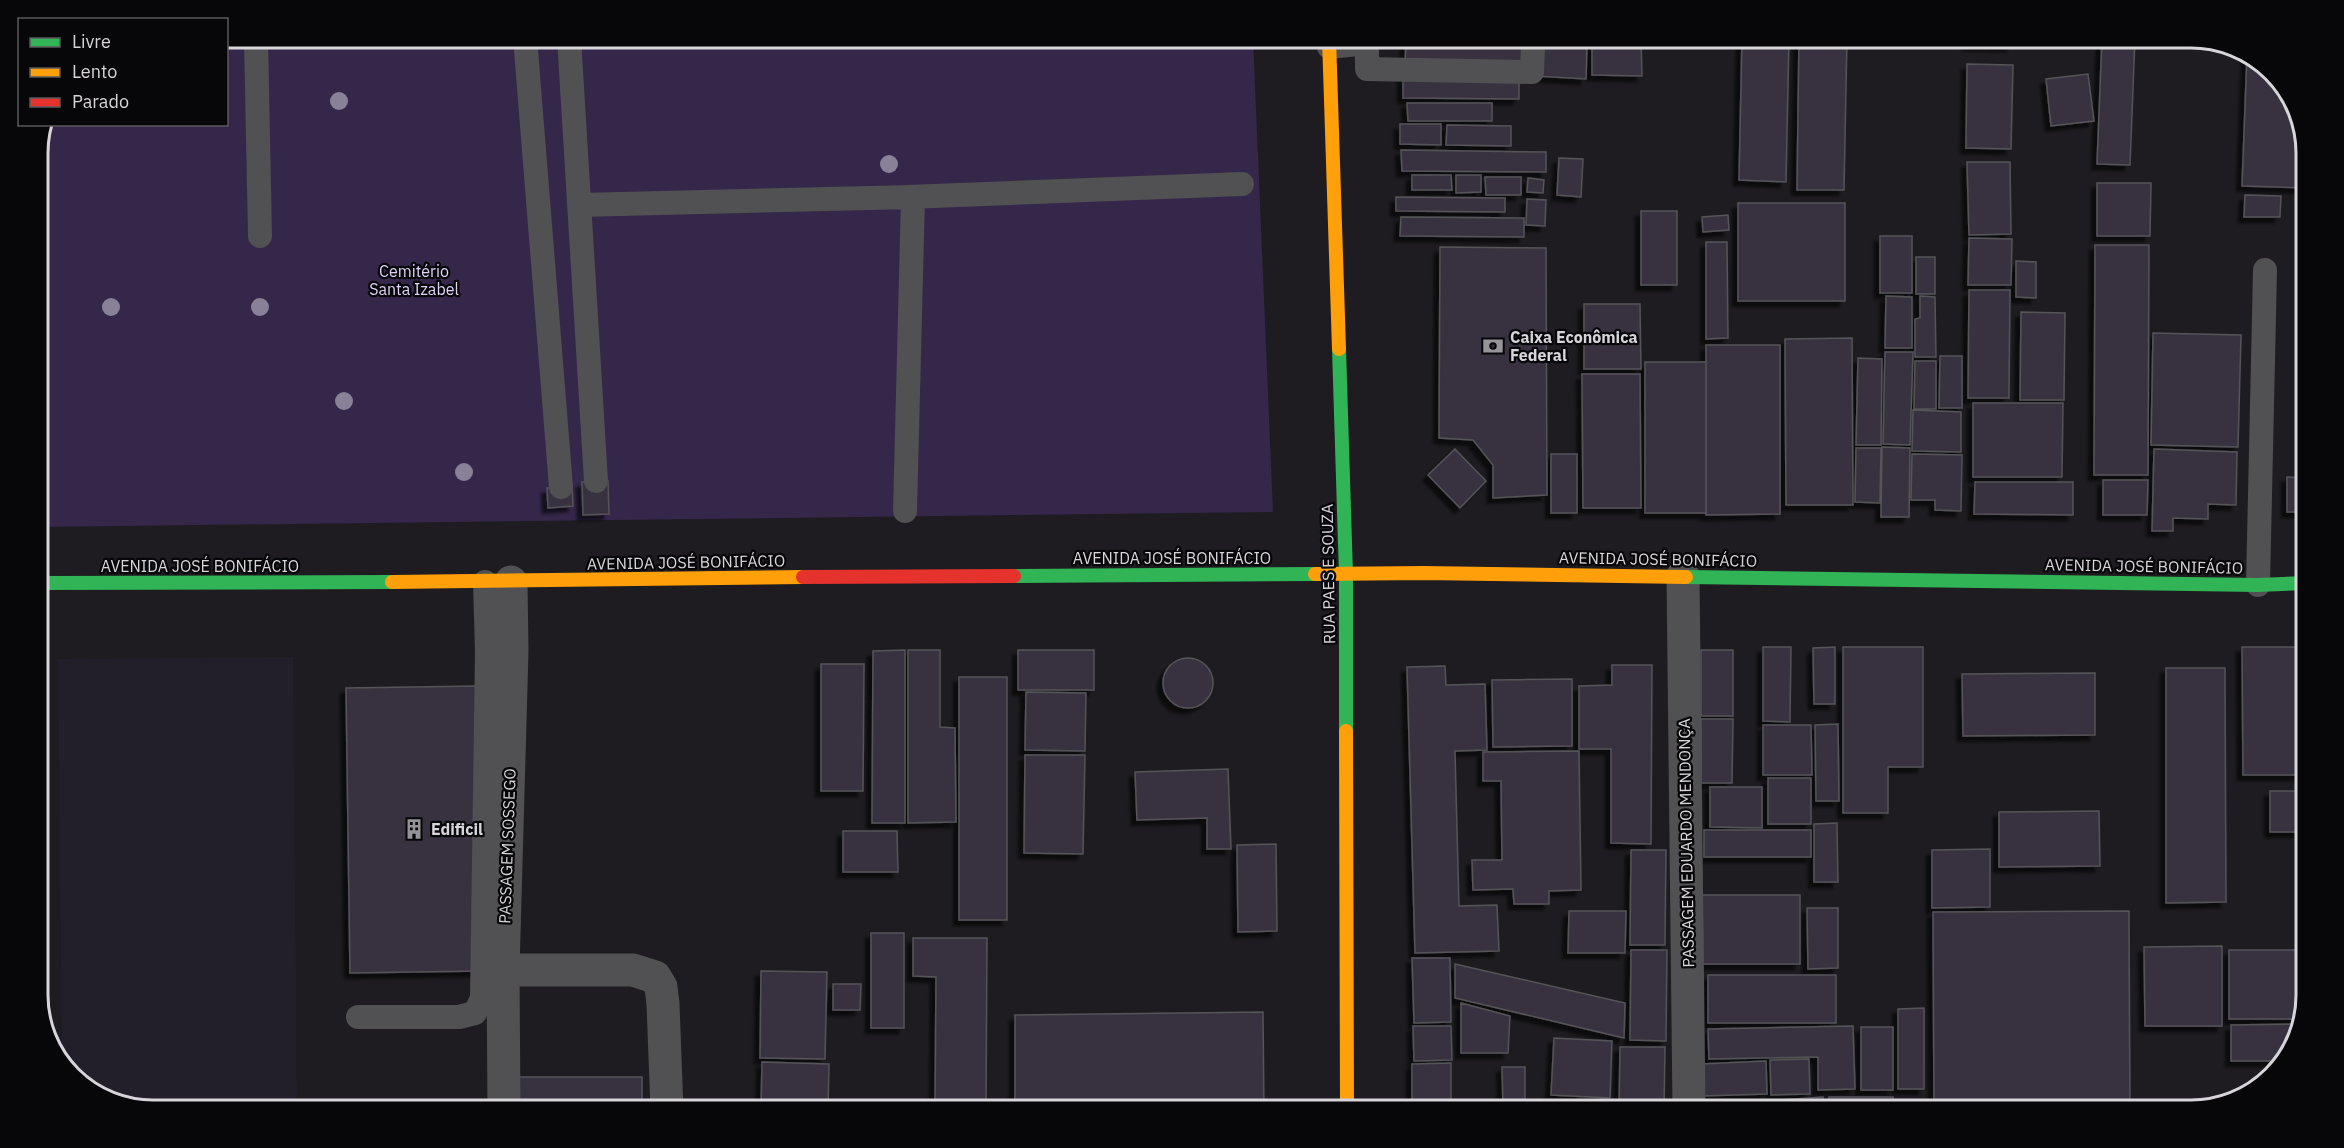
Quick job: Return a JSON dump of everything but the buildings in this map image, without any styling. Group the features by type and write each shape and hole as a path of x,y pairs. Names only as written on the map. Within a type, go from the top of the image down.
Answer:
{"main road":[{"name":"RUA PAES E SOUZA","path":"1329,48 1346,575 1347,1100"},
{"name":"AVENIDA JOSÉ BONIFÁCIO","path":"48,583 498,582 1230,573 1346,575 1424,573 2258,585 2296,583"}],"street":[{"name":"PASSAGEM EDUARDO MENDONÇA","path":"1683,576 1689,1100"},
{"name":"PASSAGEM SOSSEGO","path":"498,582 512,651 503,970 504,1100"},
{"path":"503,970 576,968 633,970 645,972 657,980 663,1004 667,1100"}],"lane":[{"path":"256,48 260,236"},
{"path":"526,48 561,487"},
{"path":"570,48 596,481"},
{"path":"1367,48 1367,69 1532,72 1533,48"},
{"path":"579,206 907,197 1242,184"},
{"path":"904,511 913,197 907,197"},
{"path":"2258,585 2265,270"},
{"path":"357,1017 459,1017 475,1013 482,998 488,653 498,582"}],"shaded area":[{"path":"293,657 297,1100 133,1098 107,1089 84,1074 62,1046 58,659"}],"green space":[{"name":"Cemitério Santa Izabel","path":"228,48 1253,48 1273,512 48,527 48,146 52,126 228,126"}],"traffic: fast":[{"path":"1339,349 1346,575 1346,731"},
{"path":"1014,576 1315,574"},
{"path":"1686,577 2258,585 2296,583"},
{"path":"48,583 392,582"}],"traffic: slow":[{"path":"1329,48 1339,349"},
{"path":"1315,574 1424,573 1686,577"},
{"path":"392,582 803,577"},
{"path":"1346,731 1347,1100"}],"traffic: jam":[{"path":"803,577 1014,576"}],"place":[{"name":"Caixa Econômica Federal","path":"1493,346"},
{"name":"Edificil","path":"414,829"}]}
